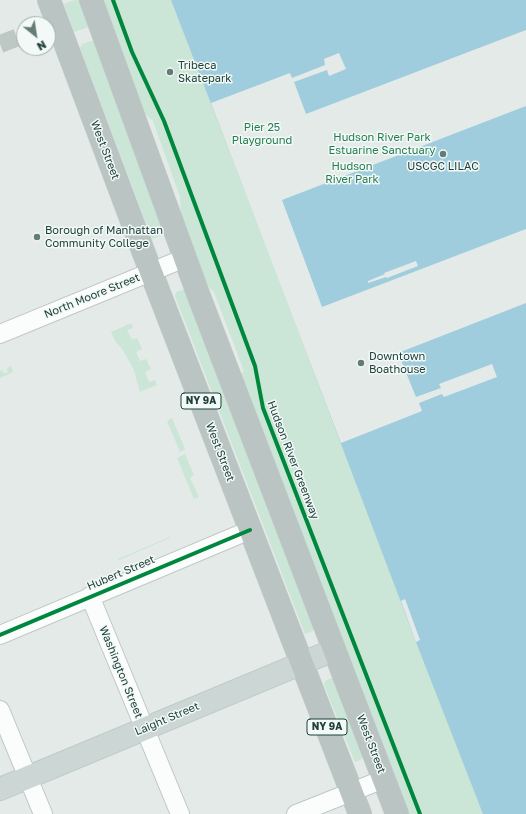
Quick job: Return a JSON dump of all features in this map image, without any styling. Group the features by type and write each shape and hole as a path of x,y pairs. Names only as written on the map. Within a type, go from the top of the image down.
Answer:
{"highway":[{"name":"West Street","path":"49,0 52,16"},
{"name":"West Street","path":"91,0 185,258 398,814"},
{"name":"West Street","path":"56,32 151,272 360,814"}],"main road":[{"name":"Laight Street","path":"0,789 302,662 334,650"}],"street":[{"name":"North Moore Street","path":"0,334 185,258"},
{"name":"Hubert Street","path":"0,634 250,530"},
{"name":"Washington Street","path":"90,596 180,814"},
{"path":"0,710 43,814"},
{"path":"296,814 384,779"}],"green space":[{"path":"79,0 89,27 74,32 64,4"},
{"name":"Hudson River Park","path":"102,0 526,0 526,814 409,814 240,375 244,371 214,292 205,283 181,216 180,197 153,121 143,112"},
{"path":"94,40 164,232 161,236 152,239 80,48 82,44"},
{"path":"185,289 314,627 313,631 305,634 175,296 176,292"},
{"path":"131,323 133,328 127,330 132,340 137,338 142,349 136,352 140,361 146,359 151,369 145,372 149,382 155,380 157,385 140,392 134,370 123,350 115,341 111,332"},
{"path":"11,366 13,372 0,378 0,371 2,370 4,374 8,372 7,368"},
{"path":"172,418 185,449 180,452 167,421"},
{"path":"185,454 194,475 190,478 199,497 194,499 177,458"},
{"path":"170,537 119,560 118,559"},
{"path":"334,677 364,757 355,762 324,685 325,681"}],"water":[{"name":"Hudson River Park","path":"171,0 526,0 526,814 483,814"}],"pier":[{"path":"526,30 526,106 282,200 322,307 526,229 526,303 398,353 416,397 441,388 439,384 492,364 497,377 444,397 442,394 419,403 422,411 341,443 211,103 290,73 292,78 325,65 324,59 339,53 346,69 329,76 327,70 294,82 306,114"},
{"path":"416,261 418,266 387,278 386,277 368,283 368,281 385,274 384,273"},
{"path":"405,599 420,640 416,642 401,601"}],"tunnel":[{"path":"0,44 16,38"}],"cycle path":[{"name":"Hudson River Greenway","path":"113,0 132,52 164,121 255,366 263,408 420,814"},
{"path":"0,635 250,530"}],"place":[{"name":"Tribeca Skatepark","path":"170,72"},
{"name":"USCGC LILAC","path":"443,154"},
{"name":"Borough of Manhattan Community College","path":"37,237"},
{"name":"Downtown Boathouse","path":"361,363"}],"park label":[{"name":"Pier 25 Playground","path":"262,134"},
{"name":"Hudson River Park Estuarine Sanctuary","path":"382,144"}]}
